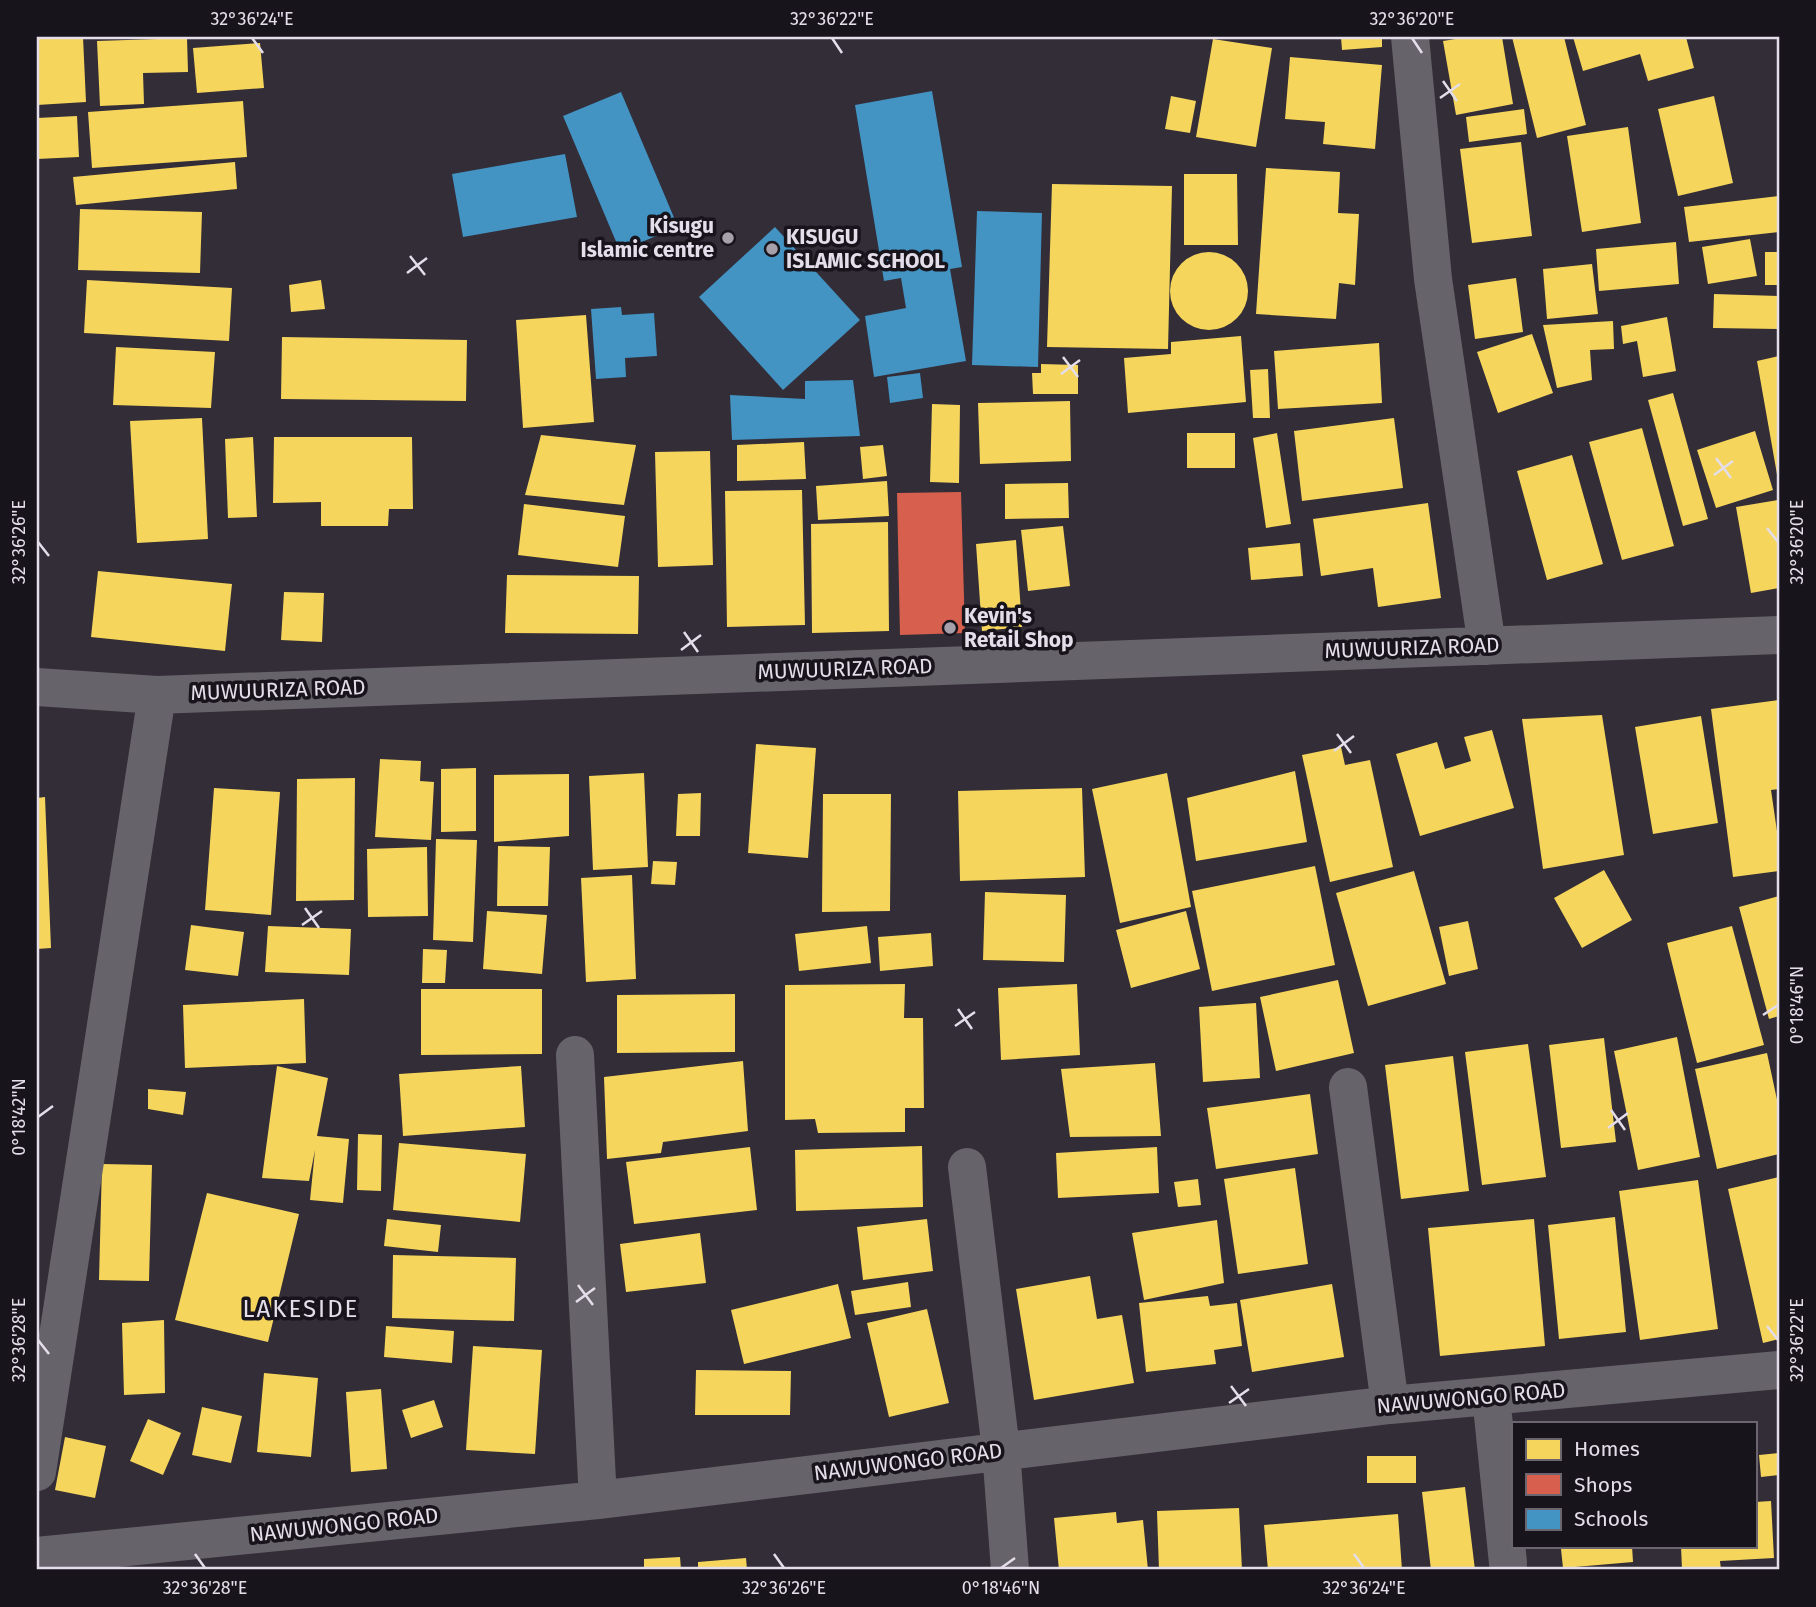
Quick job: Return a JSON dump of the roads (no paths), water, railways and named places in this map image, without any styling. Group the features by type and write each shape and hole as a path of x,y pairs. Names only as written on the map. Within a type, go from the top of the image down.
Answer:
{"street":[{"path":"1410,37 1433,279 1487,646"},
{"name":"MUWUURIZA ROAD","path":"37,687 157,695 1779,635"},
{"path":"37,1472 47,1340 157,695"},
{"path":"575,1055 598,1500"},
{"path":"1348,1087 1390,1405"},
{"path":"967,1167 1001,1450 1010,1570"},
{"name":"NAWUWONGO ROAD","path":"37,1556 598,1500 1390,1405 1779,1370"},
{"path":"1490,1396 1508,1563"}],"place":[{"name":"Kisugu Islamic centre","path":"728,238"},
{"name":"KISUGU ISLAMIC SCHOOL","path":"772,249"},
{"name":"Kevin's Retail Shop","path":"950,628"}],"district":[{"name":"LAKESIDE","path":"301,1309"}]}
